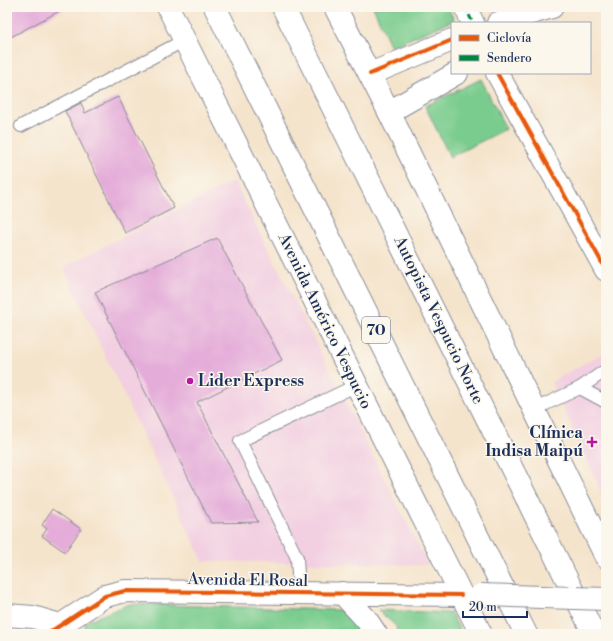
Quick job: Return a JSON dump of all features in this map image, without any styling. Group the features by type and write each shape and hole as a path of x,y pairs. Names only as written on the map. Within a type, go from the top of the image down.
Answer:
{"main road":[{"name":"Avenida Américo Vespucio","path":"168,7 357,385 471,595 481,634"},
{"name":"70","path":"215,7 526,634"},
{"name":"Autopista Vespucio Norte","path":"283,7 594,634"},
{"path":"335,7 389,112 606,557"},
{"path":"465,7 472,22"},
{"path":"503,22 539,14"},
{"path":"370,74 451,40"},
{"path":"389,112 455,74"},
{"path":"498,74 606,270"},
{"name":"Avenida El Rosal","path":"58,631 105,596 125,591 299,592 606,599"},
{"path":"342,593 366,619 376,634"},
{"path":"7,615 33,617 58,631"}],"lane":[{"path":"21,126 185,40"},
{"path":"534,409 580,388 604,373"},
{"path":"299,592 297,558 240,442 357,385"},
{"path":"580,388 606,402"}],"shaded area":[{"path":"234,181 428,565 203,561 63,267"},
{"name":"Clínica Indisa Maipú","path":"606,346 606,502 551,382 601,354"}],"green space":[{"path":"373,7 448,7 454,20 391,47"},
{"path":"481,79 506,129 450,157 425,106"},
{"path":"129,604 341,610 362,630 364,634 85,634 85,622"},
{"path":"378,610 451,613 462,634 397,634 396,626"}],"building":[{"path":"7,7 67,7 7,39"},
{"path":"118,97 174,208 125,233 65,111 81,103 85,113"},
{"name":"Lider Express","path":"217,238 282,360 197,402 258,522 211,523 95,292"},
{"path":"52,509 81,529 65,552 42,536 47,529 42,525"}],"marked path":[{"path":"465,7 472,22"}],"cycle path":[{"path":"370,74 451,40"},
{"path":"498,74 606,270"},
{"path":"47,634 105,596 125,591 461,595"}],"place":[{"name":"Lider Express","path":"190,381"},
{"name":"Clínica Indisa Maipú","path":"592,442"}]}
